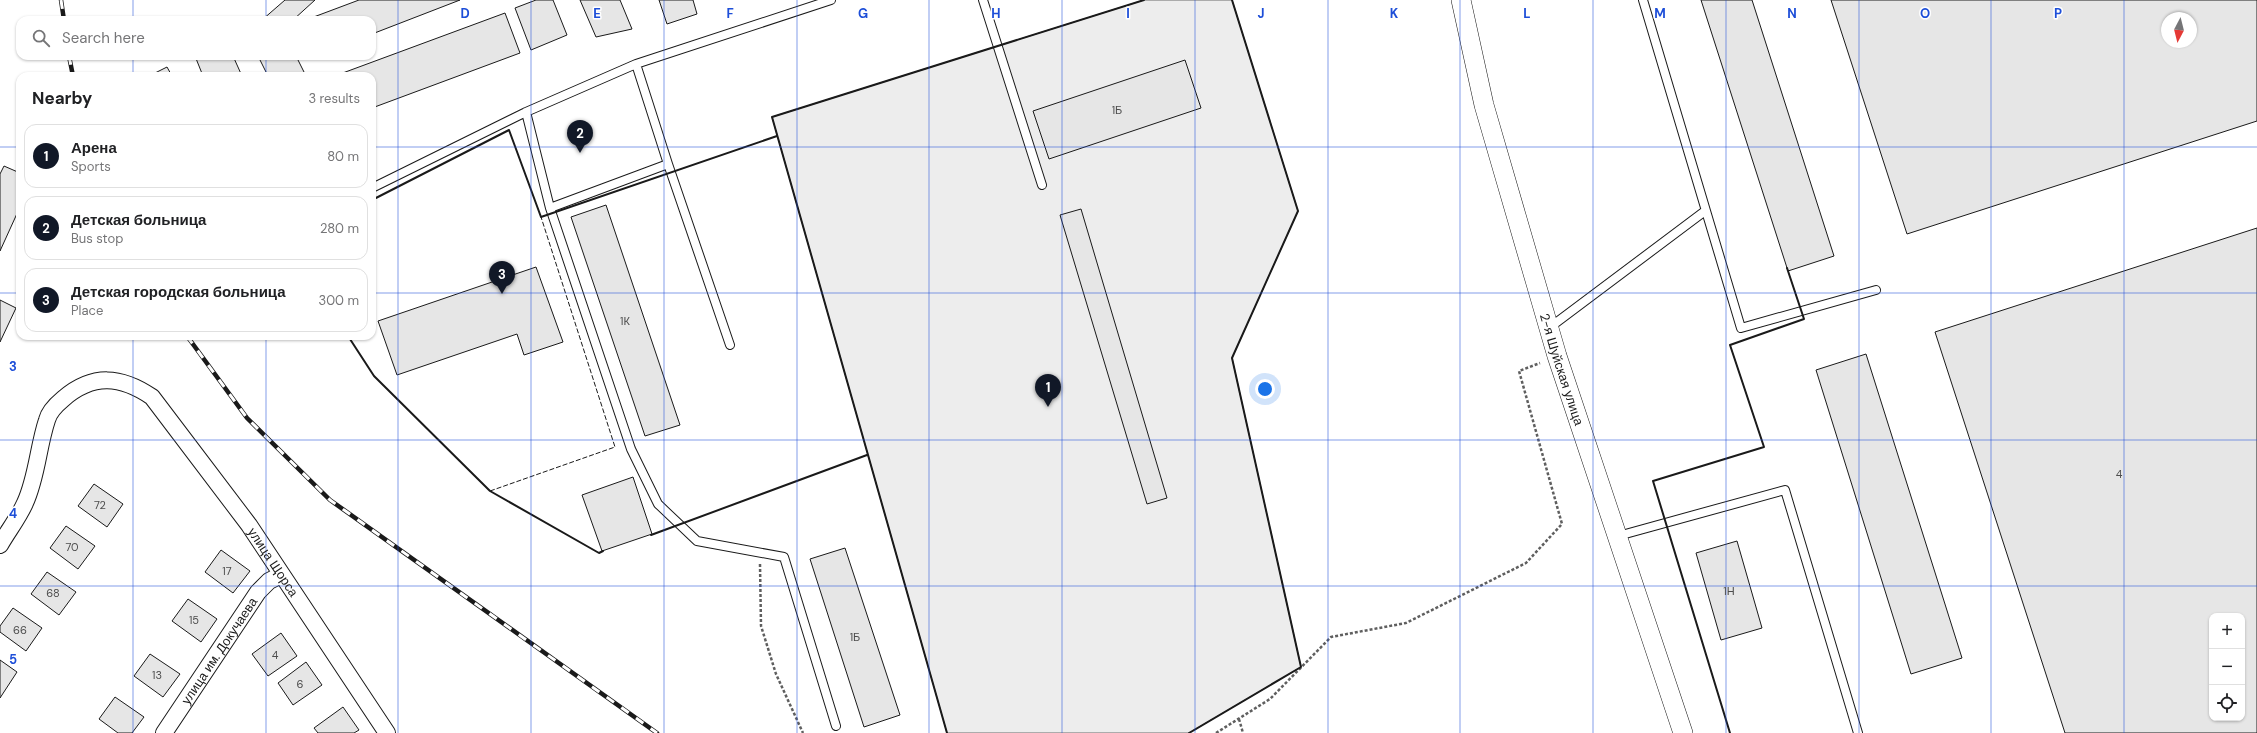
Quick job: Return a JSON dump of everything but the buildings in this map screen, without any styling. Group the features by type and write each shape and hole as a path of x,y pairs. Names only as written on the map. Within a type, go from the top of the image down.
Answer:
{"street":[{"name":"2-я Шуйская улица","path":"1460,0 1484,105 1557,356 1683,733"},
{"name":"улица Щорса","path":"0,545 25,504 32,484 47,418 58,403 77,388 97,380 113,381 129,385 152,397 250,525 281,575 387,733"},
{"name":"улица им. Докучаева","path":"164,733 258,592 269,581 281,575"}],"lane":[{"path":"376,186 526,112 636,64 831,0"},
{"path":"983,0 1042,185"},
{"path":"1643,0 1741,328 1876,290"},
{"path":"636,64 668,164 730,346"},
{"path":"526,112 550,208 630,449 658,504 697,541 784,558 836,726"},
{"path":"550,208 668,164"},
{"path":"1549,329 1705,211"},
{"path":"1618,536 1785,490 1858,733"}],"path":[{"path":"1216,733 1270,699 1331,637 1406,623 1526,563 1562,524 1519,371 1557,356"},
{"path":"760,554 761,626 776,674 803,733"},
{"path":"1239,719 1243,733"}],"shaded area":[{"path":"1144,0 1232,0 1298,211 1232,358 1301,667 1189,733 947,733 772,117"}],"railway":[{"path":"61,0 63,16"},
{"path":"70,60 72,72"},
{"path":"190,340 247,418 330,500 657,733"}],"fence":[{"path":"490,491 615,447 541,217"}],"wall":[{"path":"947,733 772,117 1144,0"},
{"path":"1189,733 1301,667 1232,358 1298,211 1232,0"},
{"path":"376,198 509,130 541,217 777,136"},
{"path":"1730,733 1653,481 1764,447 1730,345 1804,319 1787,268"},
{"path":"351,340 374,376 490,491 599,553 603,551"},
{"path":"651,535 867,455"}],"place":[{"name":"Детская больница","path":"580,153"},
{"name":"Детская городская больница","path":"502,294"},
{"name":"Арена","path":"1048,407"}]}
